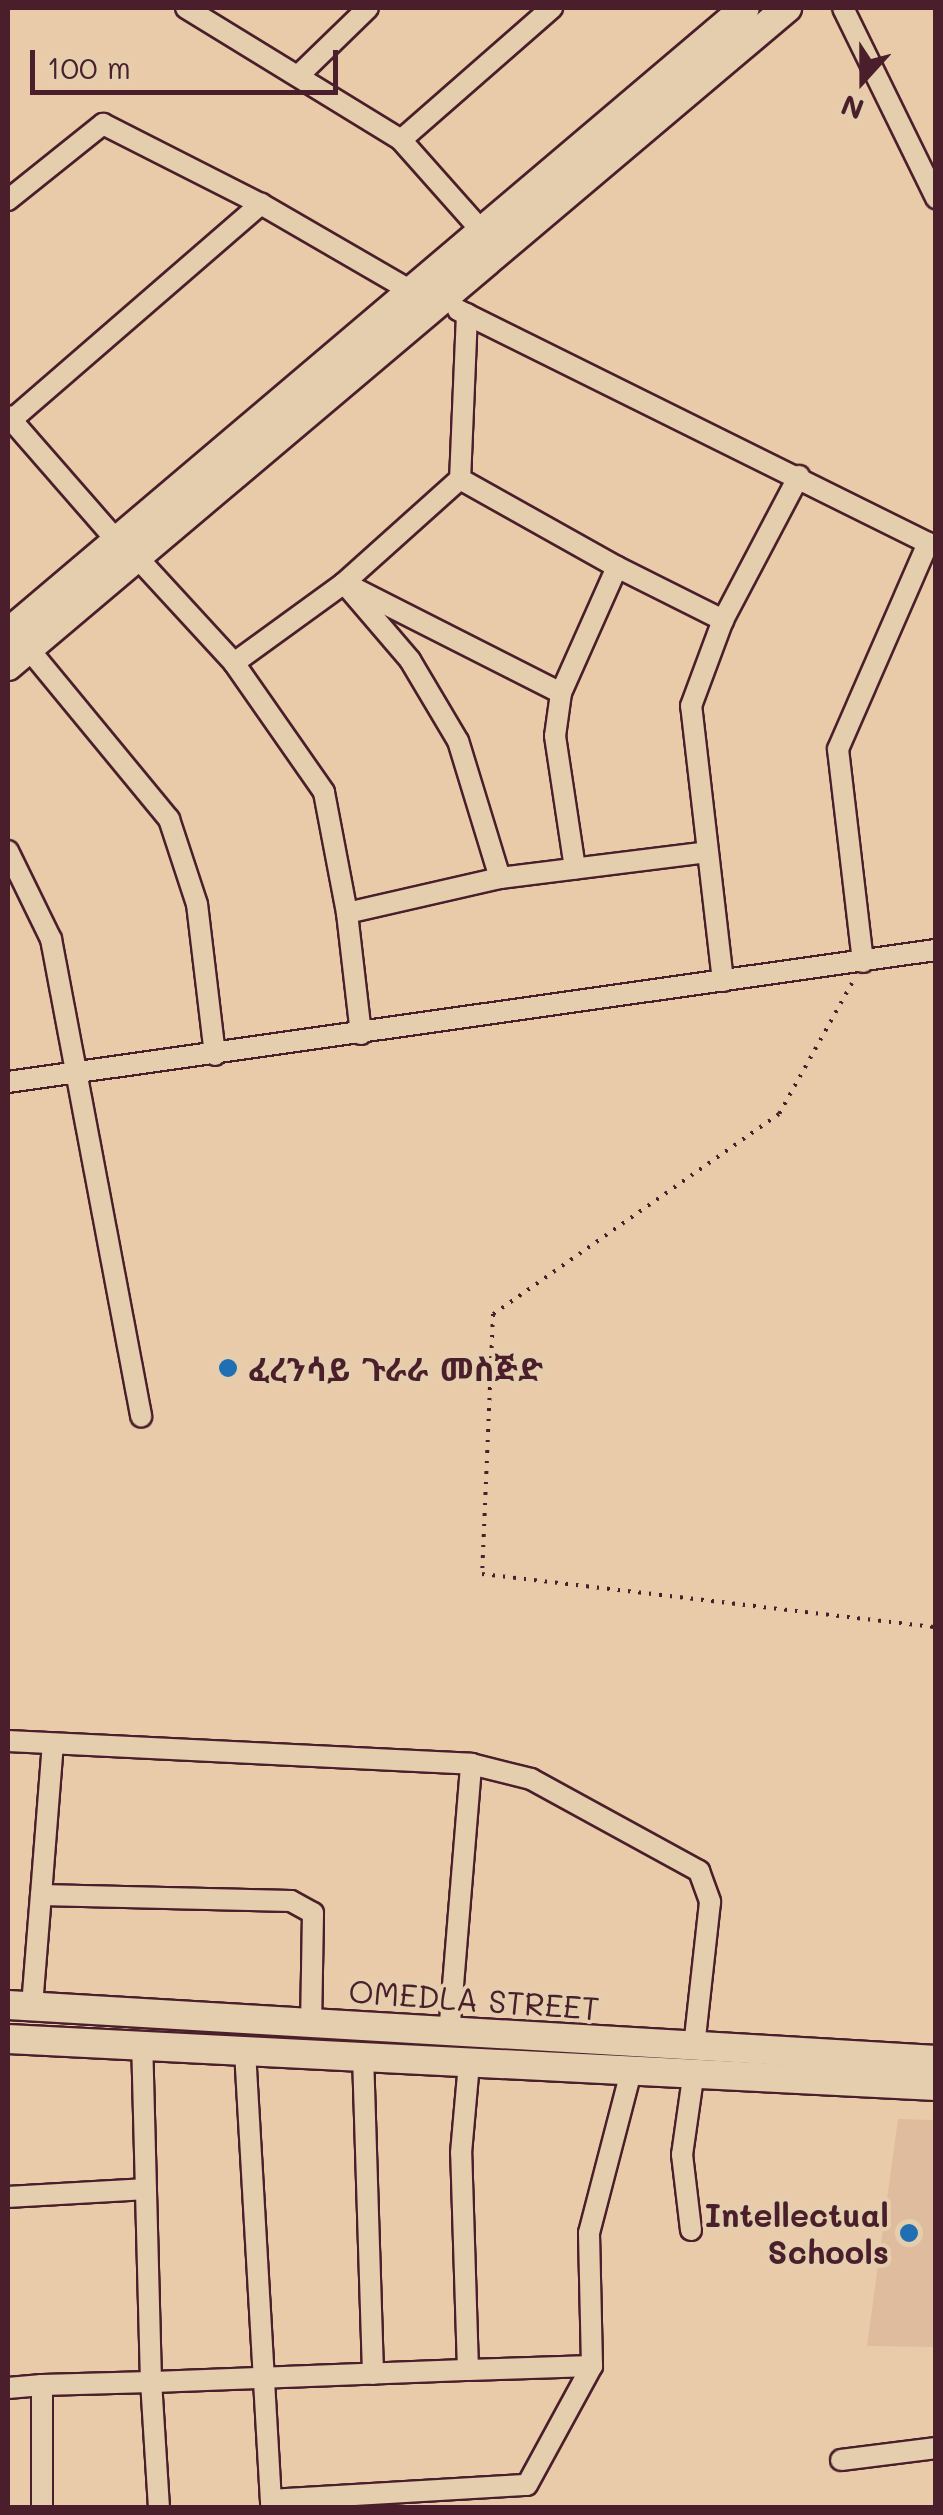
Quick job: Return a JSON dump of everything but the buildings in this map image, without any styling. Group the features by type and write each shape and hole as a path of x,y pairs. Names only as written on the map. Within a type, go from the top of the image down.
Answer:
{"street":[{"path":"186,8 400,140 480,228"},
{"path":"299,75 368,8"},
{"path":"400,140 552,8"},
{"path":"215,1055 197,904 169,819 14,649 406,288 745,8"},
{"path":"124,546 436,302 786,8"},
{"path":"843,8 936,198"},
{"path":"8,200 103,124 261,204 406,288"},
{"path":"261,204 9,420 234,663 324,792 347,913 361,1034"},
{"path":"441,260 462,280"},
{"path":"436,302 800,476 932,545 838,749 863,962"},
{"path":"234,663 344,583 460,479 467,314"},
{"path":"722,981 701,853 691,706 723,620 800,476"},
{"path":"460,479 617,568 723,620"},
{"path":"574,868 555,736 561,693 617,568"},
{"path":"344,583 561,693"},
{"path":"344,583 410,660 458,741 500,878"},
{"path":"8,850 50,939 78,1069 140,1417"},
{"path":"347,913 500,878 701,853"},
{"path":"8,1082 78,1069 215,1055 936,950"},
{"path":"8,1741 471,1764 572,1797 700,1871 710,1902 694,2047"},
{"path":"20,2005 41,1895 53,1744"},
{"path":"449,2034 471,1764"},
{"path":"41,1895 306,1905 311,2024"},
{"name":"OMEDLA STREET","path":"20,2005 449,2034 936,2060"},
{"name":"OMEDLA STREET","path":"8,2039 363,2055 630,2076 936,2086"},
{"path":"142,2047 151,2382 159,2508"},
{"path":"245,2051 271,2504 527,2484 592,2366 589,2232 630,2076"},
{"path":"363,2055 374,2374"},
{"path":"468,2370 461,2153 469,2062"},
{"path":"691,2230 682,2155 693,2078"},
{"path":"8,2197 146,2189"},
{"path":"8,2388 592,2366"},
{"path":"42,2385 42,2508"},
{"path":"841,2460 936,2448"}],"path":[{"path":"863,962 779,1114 493,1314 482,1574 936,1627"}],"shaded area":[{"name":"Intellectual Schools","path":"898,2119 935,2120 935,2347 867,2346"}],"place":[{"name":"ፈረንሳይ ጉራራ መስጅድ","path":"228,1368"},
{"name":"Intellectual Schools","path":"909,2233"}]}
